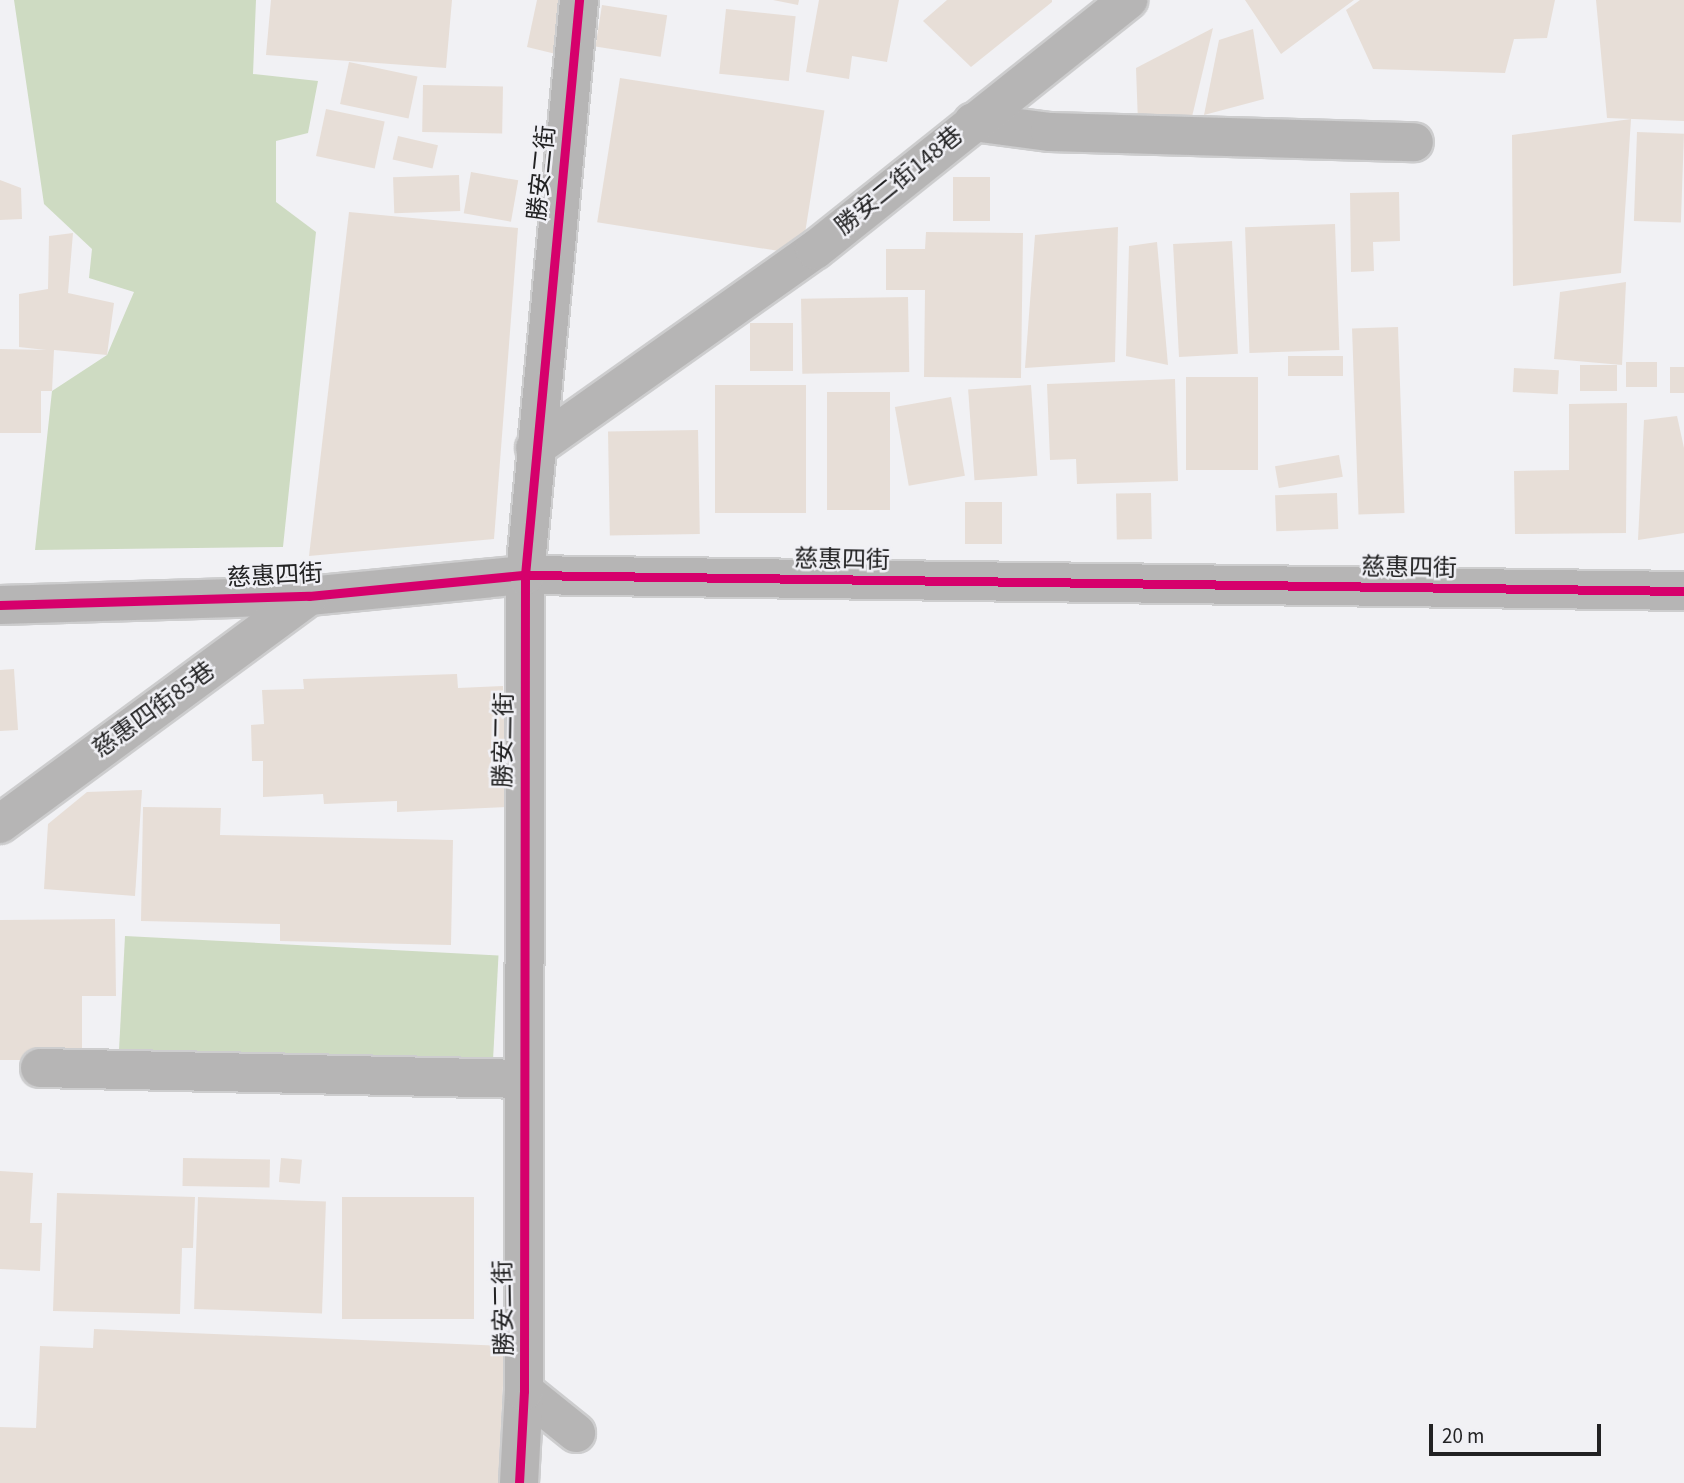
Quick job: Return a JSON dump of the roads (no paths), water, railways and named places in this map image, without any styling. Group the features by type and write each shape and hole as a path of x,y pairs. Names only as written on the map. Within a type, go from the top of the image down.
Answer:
{"street":[{"name":"勝安二街","path":"519,1483 524,1391 520,1079 525,575 579,0"},
{"path":"972,122 1128,0"},
{"name":"勝安二街148巷","path":"535,448 815,250 972,122 1050,132 1414,142"},
{"name":"慈惠四街","path":"0,605 309,596 525,575 1684,591"},
{"name":"慈惠四街85巷","path":"0,824 309,596"},
{"path":"40,1068 520,1079"},
{"path":"524,1391 576,1433"}]}
